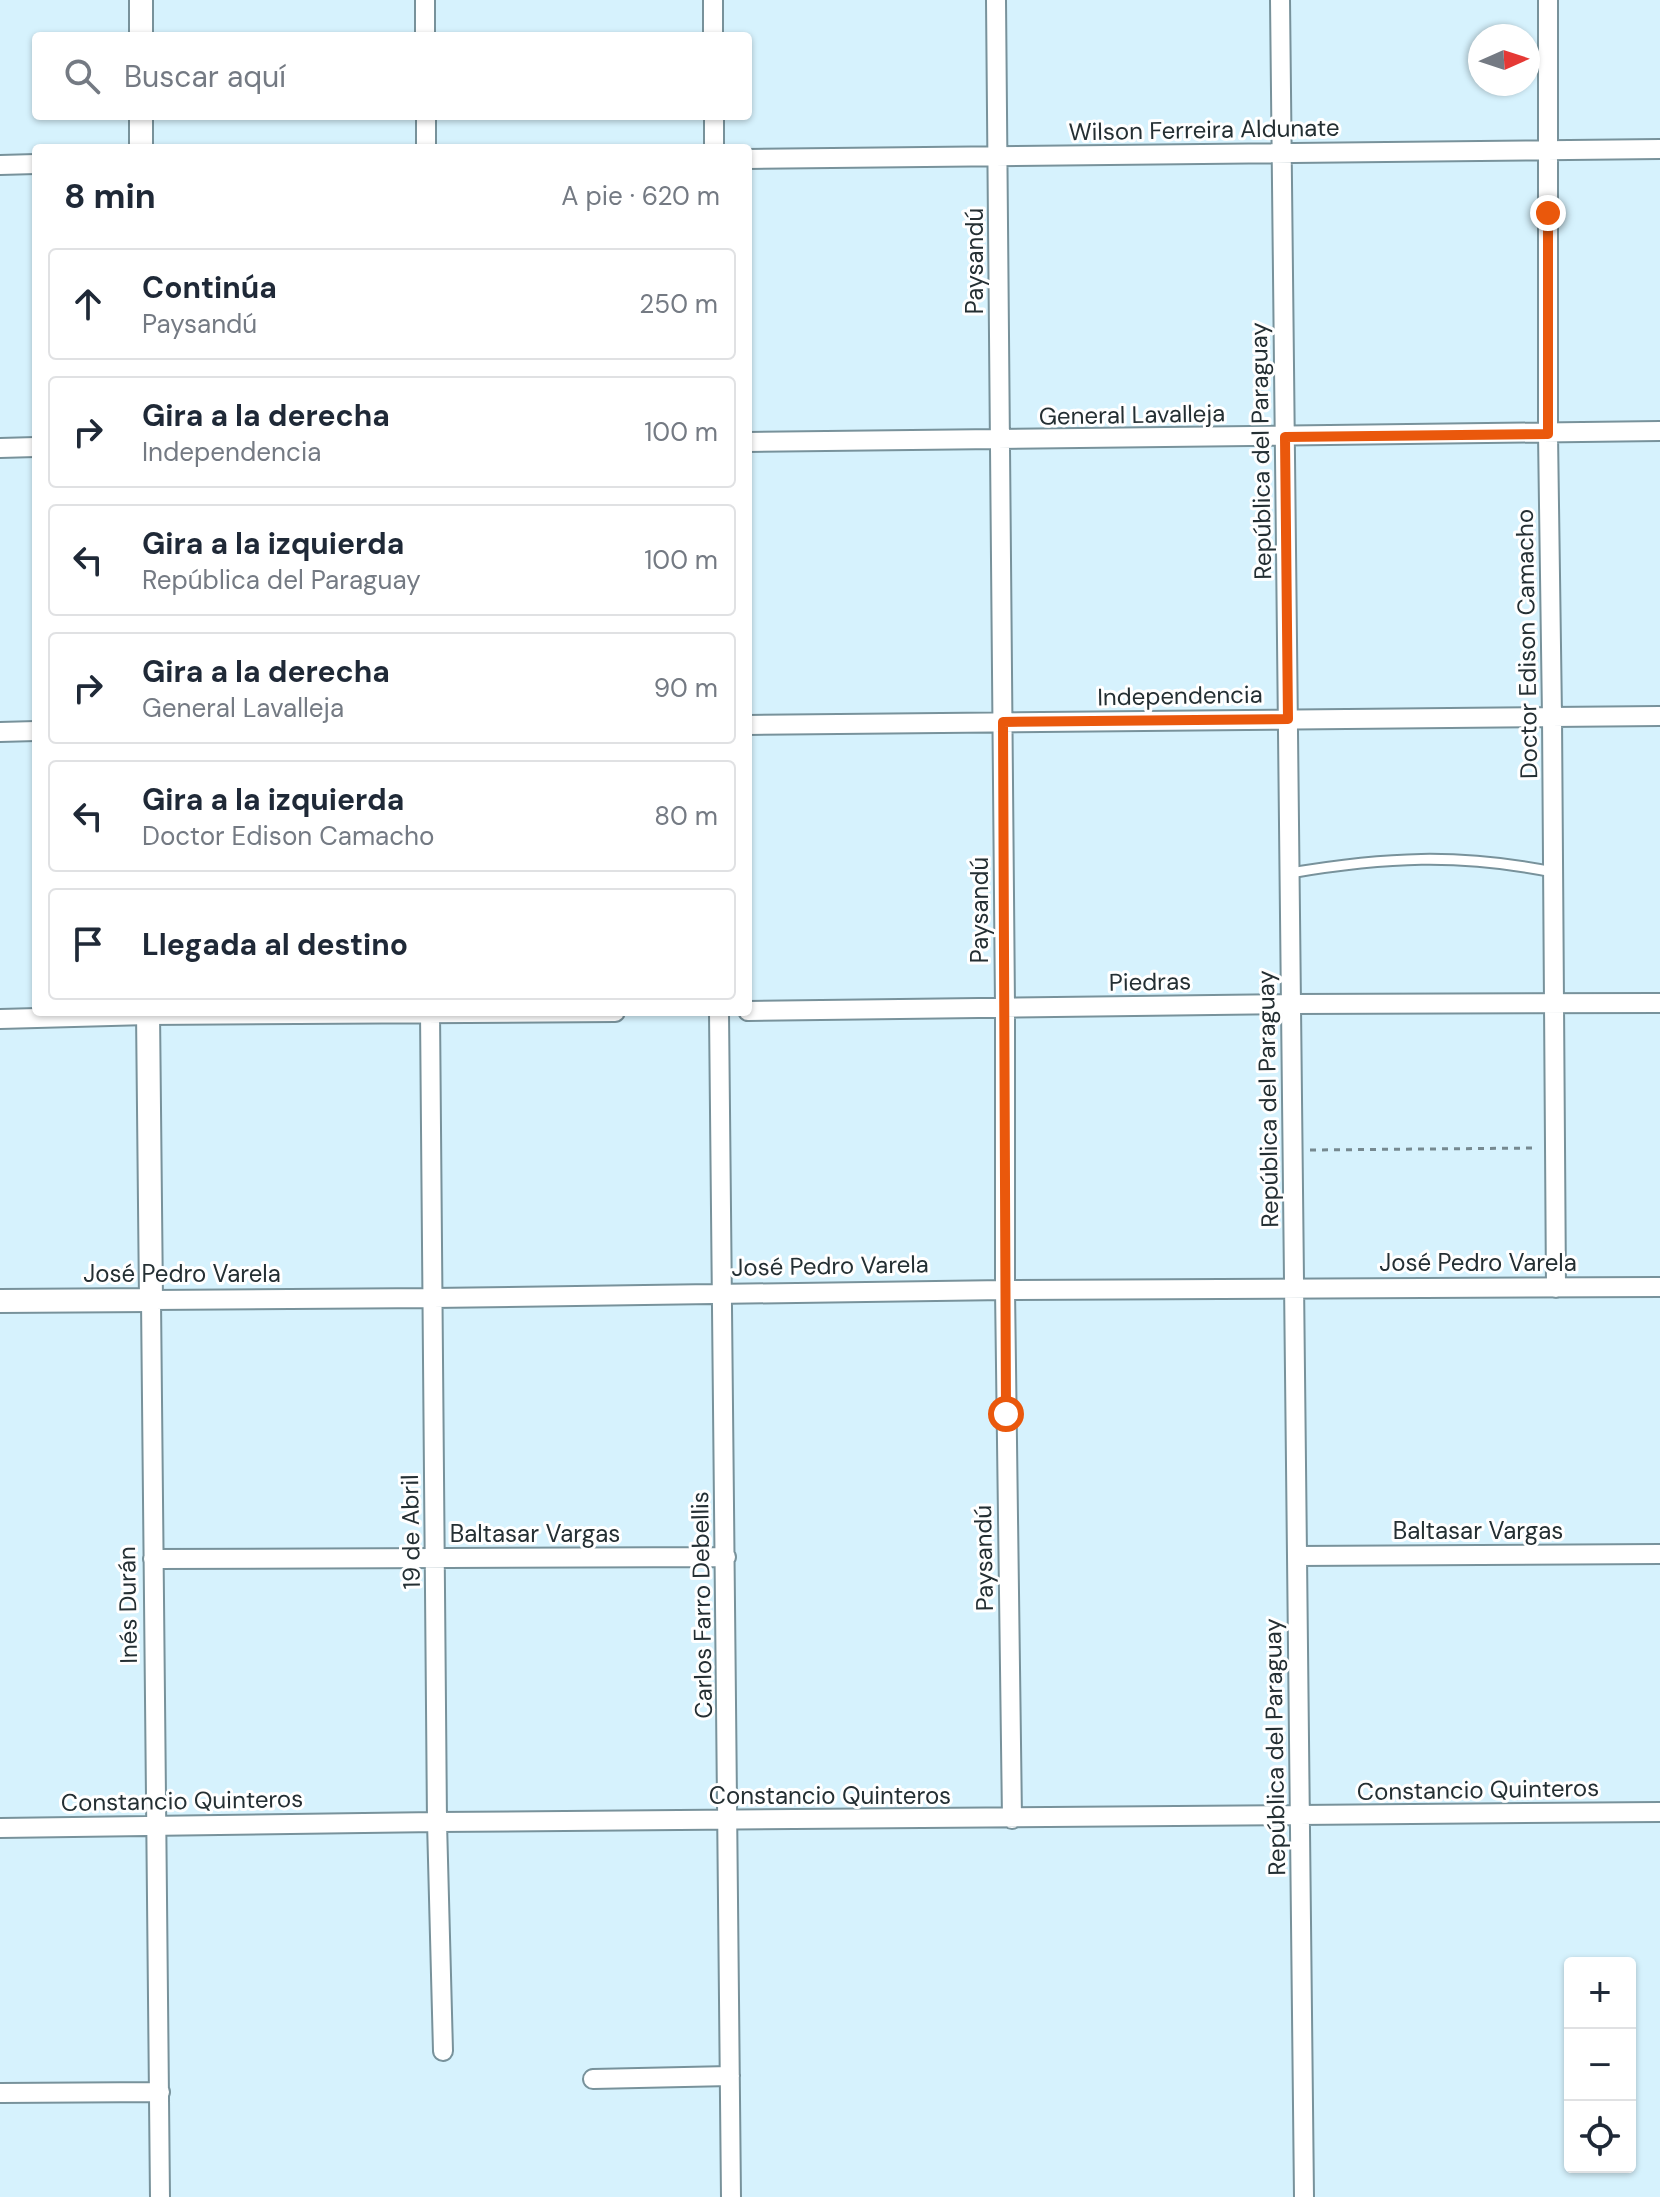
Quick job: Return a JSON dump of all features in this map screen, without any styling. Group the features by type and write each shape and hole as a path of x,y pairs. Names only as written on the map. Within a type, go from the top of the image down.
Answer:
{"street":[{"path":"141,0 141,32"},
{"path":"425,0 425,32"},
{"path":"713,0 713,32"},
{"name":"Paysandú","path":"996,0 1012,1819"},
{"name":"República del Paraguay","path":"1280,0 1304,2197"},
{"name":"Doctor Edison Camacho","path":"1548,0 1548,434 1556,1288"},
{"path":"141,120 141,144"},
{"path":"426,120 426,144"},
{"path":"714,120 714,144"},
{"name":"Wilson Ferreira Aldunate","path":"752,159 1660,149"},
{"path":"0,165 32,164"},
{"name":"General Lavalleja","path":"752,442 1660,431"},
{"path":"0,448 32,447"},
{"name":"Independencia","path":"752,725 1660,716"},
{"path":"0,732 32,731"},
{"name":"Piedras","path":"752,1011 1660,1003"},
{"path":"0,1019 89,1016"},
{"name":"Inés Durán","path":"148,1016 160,2197"},
{"name":"19 de Abril","path":"430,1016 437,1822 443,2051"},
{"name":"Carlos Farro Debellis","path":"719,1016 731,2197"},
{"name":"José Pedro Varela","path":"0,1301 1005,1290 1660,1287"},
{"name":"Baltasar Vargas","path":"1297,1556 1660,1554"},
{"name":"Baltasar Vargas","path":"153,1559 726,1557"},
{"name":"Constancio Quinteros","path":"0,1828 1660,1812"},
{"path":"593,2079 730,2076"},
{"path":"0,2093 160,2092"}],"lane":[{"path":"1290,873 1355,863 1444,858 1493,861 1553,872"}],"path":[{"path":"1293,1150 1554,1148"}],"route":[{"path":"1006,1414 1003,722 1288,719 1285,437 1548,434 1548,213"}]}
